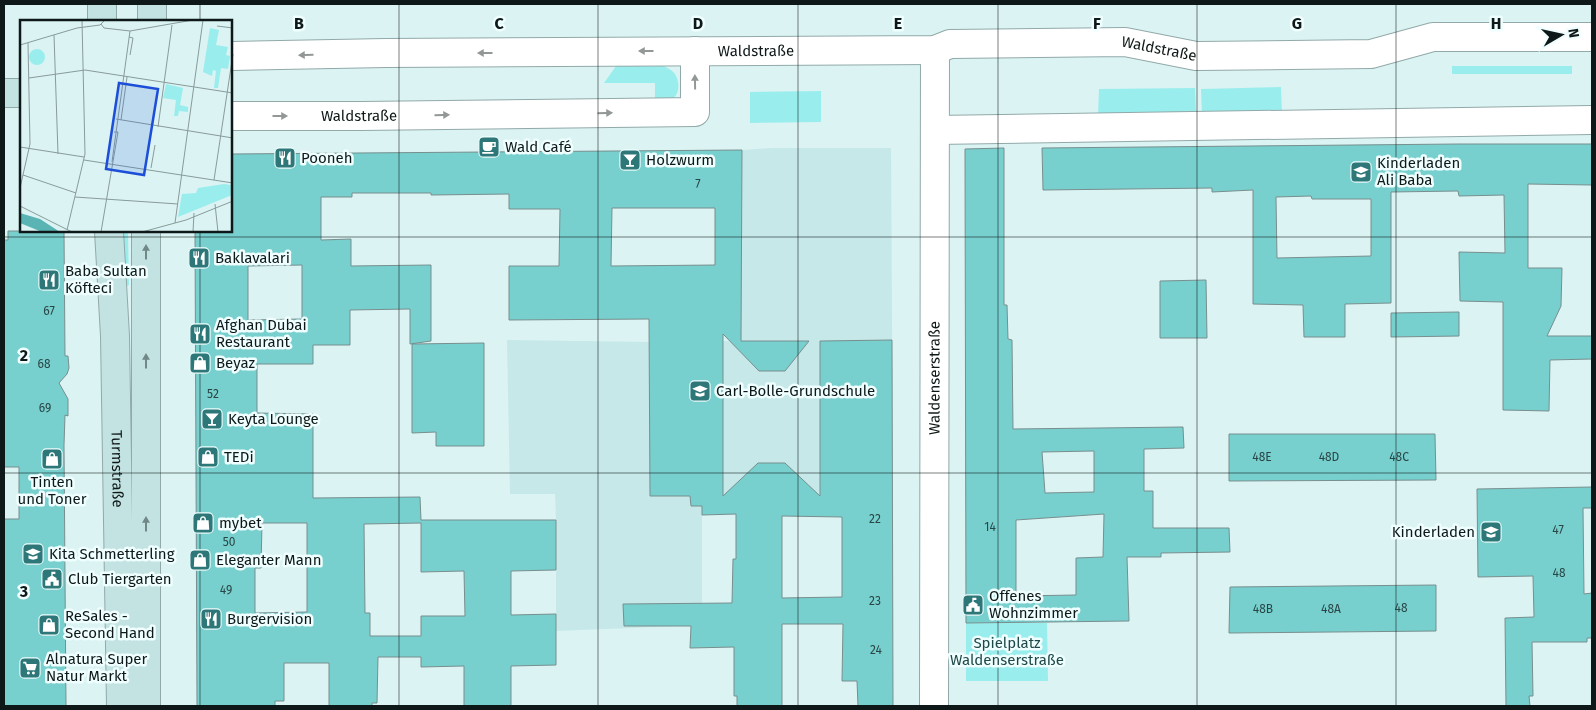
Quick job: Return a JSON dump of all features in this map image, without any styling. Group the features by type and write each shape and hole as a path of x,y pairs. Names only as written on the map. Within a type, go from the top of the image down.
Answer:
{"main road":[{"path":"102,4 102,20"},
{"path":"152,4 152,20"},
{"path":"4,92 20,92"},
{"name":"Turmstraße","path":"108,232 114,308 121,706"},
{"name":"Turmstraße","path":"146,232 146,706"},
{"path":"114,308 146,308"}],"street":[{"name":"Waldstraße","path":"232,56 395,53 935,50 950,44 1125,42 1196,56 1371,54 1433,37 1592,37"},
{"name":"Waldenserstraße","path":"934,706 935,50"},
{"name":"Waldstraße","path":"232,116 695,112 695,51"},
{"path":"935,130 1592,120"}],"shaded area":[{"name":"Carl-Bolle-Grundschule","path":"772,148 891,148 893,493 691,496 702,506 702,625 556,631 555,494 510,494 507,340 740,341 742,150"}],"green space":[{"path":"661,65 673,72 677,77 678,84 678,92 674,98 665,103 655,105 655,83 604,83 616,66"},
{"path":"1452,66 1572,66 1572,74 1452,74"},
{"path":"1281,87 1282,114 1202,115 1201,89"},
{"path":"1195,88 1196,115 1098,116 1099,89"},
{"path":"821,91 821,122 750,123 750,92"},
{"path":"121,232 128,232 129,285 125,287"},
{"name":"Spielplatz Waldenserstraße","path":"966,623 1047,623 1048,681 966,681"}],"building":[{"path":"1592,144 1592,185 1528,184 1528,268 1562,268 1561,306 1547,336 1592,336 1592,359 1550,360 1549,411 1503,410 1503,302 1460,301 1459,252 1505,253 1504,195 1459,196 1458,191 1391,192 1391,303 1345,304 1345,337 1304,337 1303,305 1253,304 1253,190 1212,192 1212,188 1043,190 1042,148","holes":["1311,196 1312,199 1371,199 1371,256 1277,258 1276,197"]},
{"path":"1004,148 1004,305 1007,305 1008,339 1012,340 1013,429 1183,427 1184,448 1144,449 1144,491 1153,491 1153,528 1229,528 1230,552 1161,553 1161,557 1127,557 1129,621 966,623 965,149","holes":["1094,451 1094,492 1045,493 1042,452","1104,514 1103,557 1076,558 1076,595 1016,596 1016,520"]},
{"path":"742,150 741,341 809,341 785,371 759,371 723,334 723,496 758,463 785,463 820,496 820,341 892,340 893,706 858,706 857,681 842,681 843,624 782,624 782,706 737,706 737,696 734,696 734,647 690,648 691,626 624,626 623,604 732,603 733,559 736,559 736,514 702,515 702,506 691,506 690,496 650,496 649,319 509,320 509,266 559,266 560,209 509,209 509,194 352,193 352,197 321,197 321,240 351,239 351,266 431,265 431,341 410,344 410,309 350,310 350,345 313,345 313,364 257,364 257,413 313,414 313,498 420,497 421,520 556,520 556,570 511,571 511,615 556,614 556,665 511,666 511,706 464,706 464,666 421,667 421,657 378,657 377,703 372,703 372,706 329,706 329,663 284,663 284,701 275,701 275,706 197,706 195,232 232,232 232,154","holes":["612,208 715,208 715,265 611,266","302,265 302,319 248,320 248,266","782,516 842,517 842,597 782,598","262,523 307,523 307,612 255,613 255,568 261,568","421,523 421,572 464,571 465,616 421,616 421,636 370,636 370,613 365,613 364,524"]},
{"path":"8,231 64,232 65,356 68,356 69,368 67,374 59,383 68,399 68,416 65,415 64,445 66,706 4,706 4,519 19,519 19,467 4,467 4,240 8,240"},
{"path":"1206,280 1207,338 1160,338 1160,281"},
{"path":"1459,312 1459,336 1391,337 1391,313"},
{"path":"484,343 484,446 436,446 436,432 412,433 412,344"},
{"path":"1229,434 1435,434 1436,480 1229,481"},
{"path":"1592,487 1592,508 1583,508 1584,594 1592,593 1592,638 1587,638 1587,642 1532,642 1533,696 1529,696 1530,706 1506,706 1505,618 1534,617 1533,576 1478,577 1477,489"},
{"path":"1436,585 1436,631 1229,633 1230,587"}],"place":[{"name":"Wald Café","path":"489,147"},
{"name":"Pooneh","path":"285,158"},
{"name":"Holzwurm","path":"630,160"},
{"name":"Kinderladen Ali Baba","path":"1361,172"},
{"name":"Baklavalari","path":"199,258"},
{"name":"Baba Sultan Köfteci","path":"49,280"},
{"name":"Afghan Dubai Restaurant","path":"200,334"},
{"name":"Beyaz","path":"200,363"},
{"name":"Carl-Bolle-Grundschule","path":"700,391"},
{"name":"Keyta Lounge","path":"212,419"},
{"name":"TEDi","path":"208,457"},
{"name":"Tinten und Toner","path":"52,459"},
{"name":"mybet","path":"203,523"},
{"name":"Kinderladen","path":"1491,532"},
{"name":"Kita Schmetterling","path":"33,554"},
{"name":"Eleganter Mann","path":"200,560"},
{"name":"Club Tiergarten","path":"52,579"},
{"name":"Offenes Wohnzimmer","path":"973,605"},
{"name":"Burgervision","path":"211,619"},
{"name":"ReSales - Second Hand","path":"49,625"},
{"name":"Alnatura Super Natur Markt","path":"30,668"}]}
